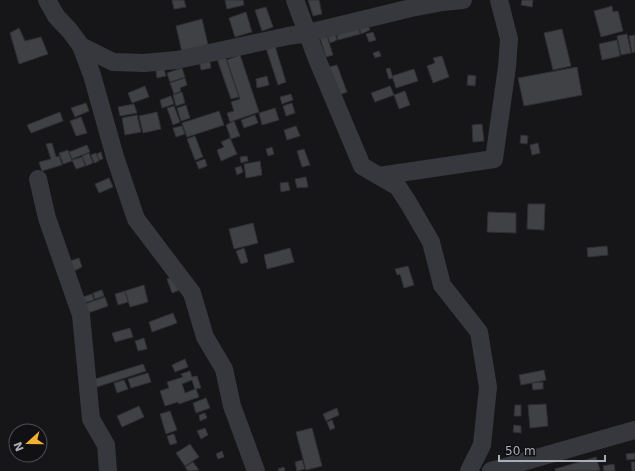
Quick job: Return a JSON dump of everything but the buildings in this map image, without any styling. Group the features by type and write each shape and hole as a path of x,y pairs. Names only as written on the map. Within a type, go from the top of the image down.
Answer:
{"street":[{"path":"47,0 56,16 81,46 92,75 115,157 136,219 192,292 205,337 224,369 232,406 256,471"},
{"path":"295,0 362,166 398,187 431,242 442,285 479,332 488,387 482,445 470,471"},
{"path":"81,46 113,62 177,60 308,33 411,8 463,0"},
{"path":"379,176 494,159 507,67 509,39 499,0"},
{"path":"38,179 46,218 81,315 91,419 106,445 108,471"},
{"path":"491,471 635,430"}]}
